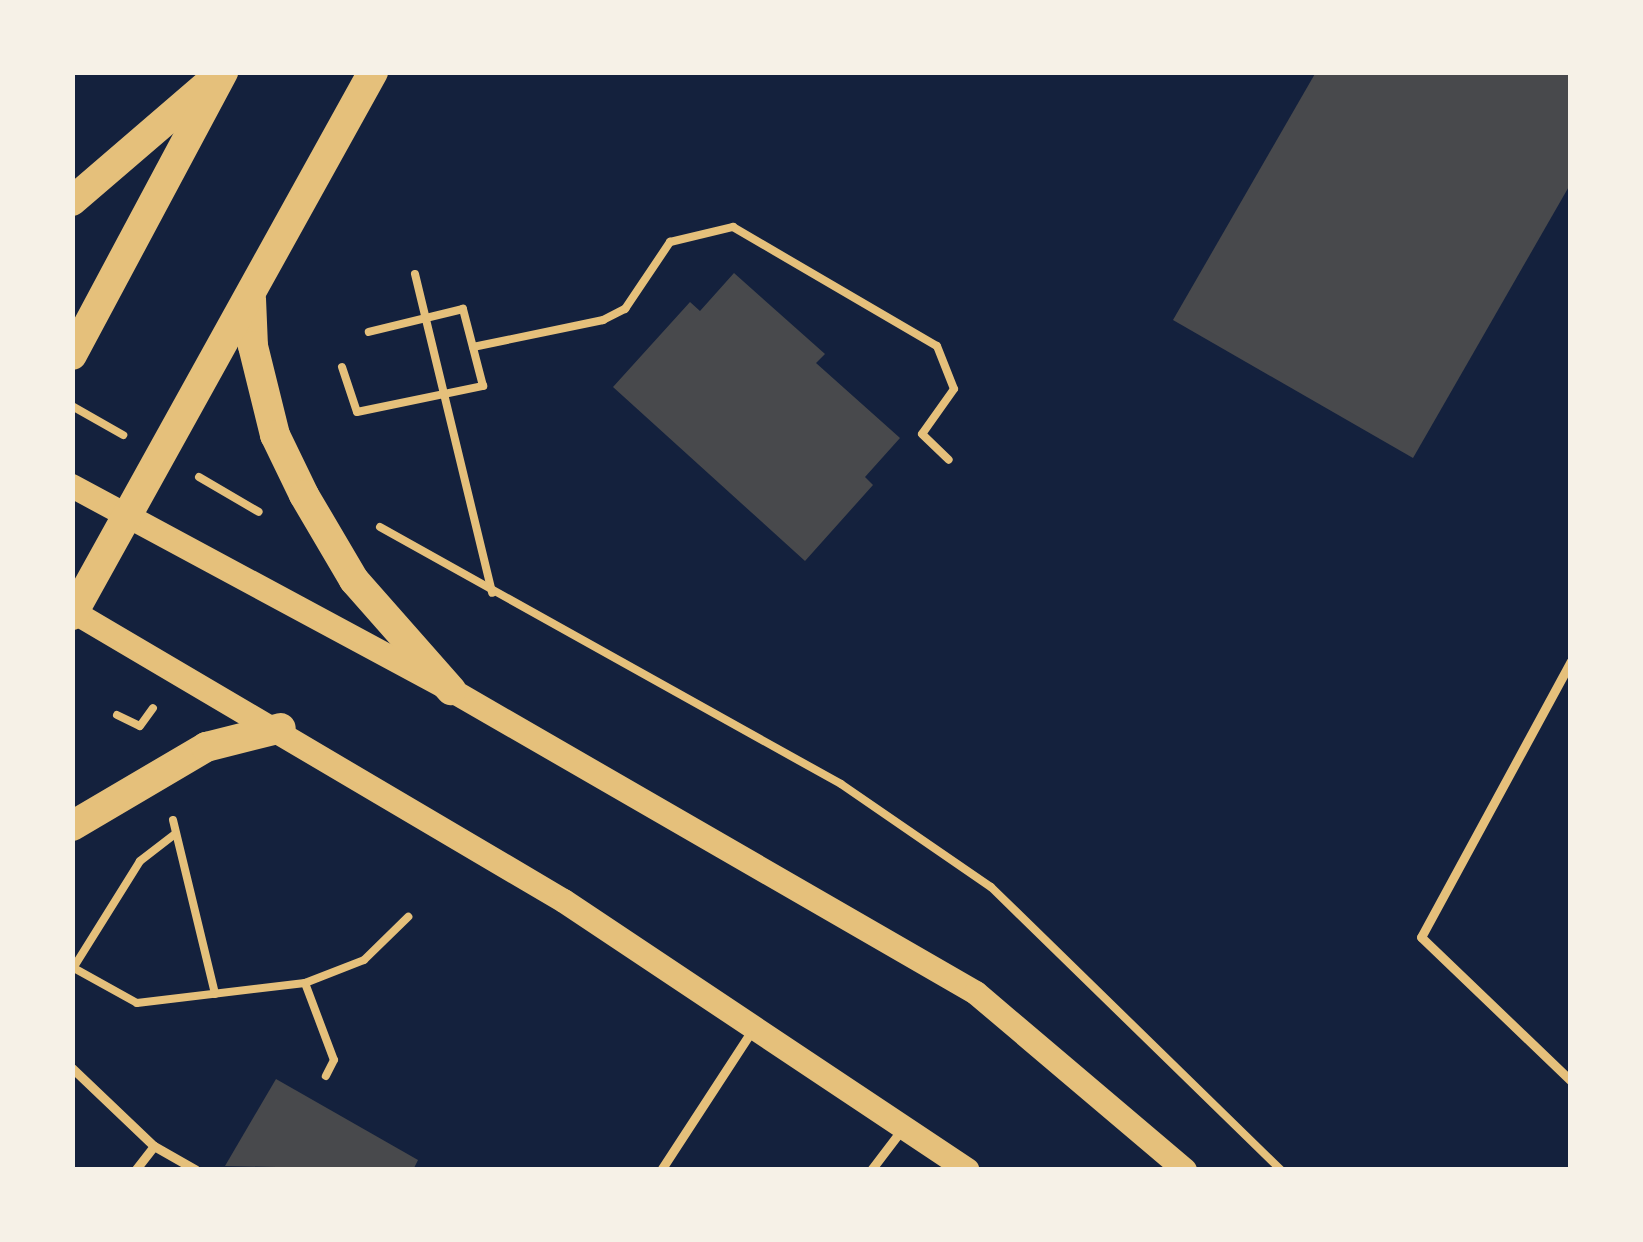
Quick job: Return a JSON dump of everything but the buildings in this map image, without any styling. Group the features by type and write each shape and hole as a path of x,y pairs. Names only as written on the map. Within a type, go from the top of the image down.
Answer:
{"main road":[{"path":"72,201 223,72"},
{"path":"72,355 223,72"},
{"path":"373,72 130,519 73,613 281,728 754,1028 967,1170"},
{"path":"251,298 253,346 274,435 304,495 354,580 451,690"},
{"path":"72,486 451,690 976,993 1185,1170"},
{"path":"72,826 206,747 281,728"}],"lane":[{"path":"1571,661 1420,938 1571,1082"},
{"path":"661,1170 754,1028"},
{"path":"72,1068 154,1146 196,1170"},
{"path":"871,1170 904,1128"},
{"path":"135,1170 154,1146"}],"path":[{"path":"473,346 603,320 625,309 670,242 733,227 937,346 954,389 922,434 949,460"},
{"path":"415,274 493,596"},
{"path":"342,367 357,412 483,386 464,309 369,332"},
{"path":"256,525 261,513"},
{"path":"373,523 493,596 842,784 991,887 1281,1170"},
{"path":"117,715 140,725 160,698"},
{"path":"168,799 215,994"},
{"path":"175,835 140,861 72,969 137,1003 305,983 364,960 408,917"},
{"path":"305,983 334,1060 326,1076"}]}
